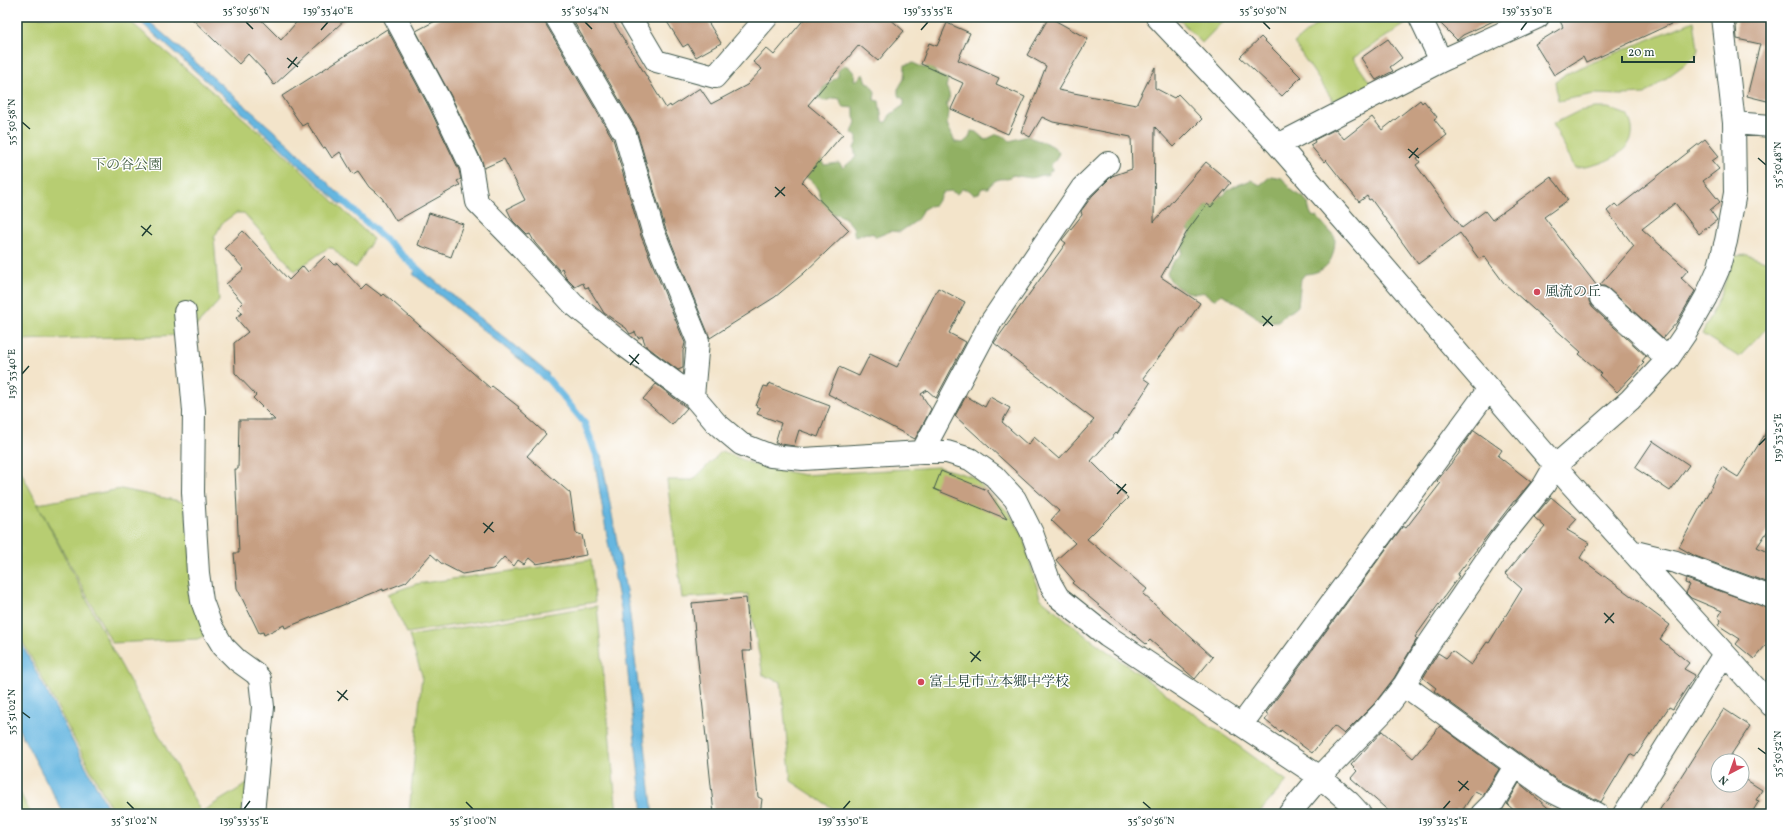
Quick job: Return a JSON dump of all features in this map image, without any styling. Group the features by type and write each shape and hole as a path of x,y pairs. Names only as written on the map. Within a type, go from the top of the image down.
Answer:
{"street":[{"path":"395,17 440,101 471,166 477,202 523,249 573,304 625,346 693,396 716,423 741,444 771,456 803,459 922,452 947,452 970,459 994,476 1015,499 1032,533 1050,583 1058,596 1107,636 1320,777 1349,802 1360,814"},
{"path":"556,17 625,134 653,231 698,341 693,396"},
{"path":"630,17 656,61 715,77 767,17"},
{"path":"1157,17 1278,145 1555,466 1771,705"},
{"path":"1420,17 1441,61"},
{"path":"1278,145 1441,61 1538,17"},
{"path":"1289,814 1320,777 1383,712 1404,685 1426,648 1500,540 1544,485 1555,466 1630,400 1668,359 1685,334 1706,297 1718,270 1726,242 1735,193 1734,123 1722,17"},
{"path":"1734,123 1771,126"},
{"path":"922,452 991,322 1082,188 1108,162"},
{"path":"1601,298 1668,359"},
{"path":"185,312 194,411 194,492 198,573 202,601 211,626 223,646 237,660 255,673 260,680 263,707 253,814"},
{"path":"1242,724 1489,389"},
{"path":"1631,551 1676,562 1771,597"},
{"path":"1624,814 1724,654"},
{"path":"1404,685 1551,790 1597,814"},
{"path":"1482,814 1492,803 1516,766"}],"green space":[{"name":"下の谷公園","path":"17,17 125,17 278,148 373,239 356,268 346,262 333,248 328,248 295,271 244,213 236,213 222,223 214,238 219,301 188,335 17,340"},
{"path":"1184,17 1227,17 1202,43 1180,20"},
{"path":"1325,17 1410,17 1412,20 1353,58 1373,87 1336,105 1294,43"},
{"path":"1694,21 1698,49 1696,56 1645,94 1594,94 1558,101 1555,81 1572,71"},
{"path":"913,63 924,68 930,66 938,75 948,79 946,87 949,96 949,100 946,105 949,113 947,124 955,142 963,143 969,138 971,131 976,132 985,140 997,134 1006,137 1010,141 1027,136 1049,144 1059,153 1055,161 1051,164 1052,170 1047,175 1031,178 1012,175 1008,179 996,180 988,188 982,188 979,193 973,194 969,190 962,189 957,194 951,191 943,192 935,205 929,206 922,210 919,218 900,232 891,231 876,237 874,234 866,233 855,237 853,227 846,219 837,214 830,214 822,207 818,190 806,177 821,157 824,165 839,163 843,168 856,157 854,148 857,142 857,137 852,133 856,122 854,108 844,107 841,104 840,99 835,98 824,101 818,98 823,88 838,76 838,71 844,65 849,67 855,74 854,80 857,80 863,74 866,82 870,83 875,92 874,100 879,101 882,120 886,123 890,115 904,105 904,100 898,95 898,89 904,79 905,65"},
{"path":"1595,108 1608,108 1627,115 1632,127 1631,137 1627,146 1619,154 1597,164 1575,168 1553,124 1579,111"},
{"path":"1271,176 1282,178 1293,192 1303,197 1308,203 1312,216 1317,217 1335,237 1335,245 1332,258 1325,267 1319,271 1305,274 1301,279 1298,306 1278,321 1264,322 1222,294 1215,299 1211,299 1204,293 1192,293 1180,289 1173,284 1167,273 1172,263 1182,253 1182,248 1190,234 1188,227 1208,204 1236,186 1251,180 1260,185"},
{"path":"1747,255 1771,263 1771,324 1739,357 1702,334 1721,294 1734,256"},
{"name":"富士見市立本郷中学校","path":"722,451 755,465 804,475 938,467 973,477 1010,514 1022,533 1040,598 1081,632 1287,781 1258,814 841,814 791,781 781,682 763,675 748,594 682,598 667,480 693,480"},
{"path":"17,464 110,645 201,812 250,782 247,814 114,814 17,631"},
{"path":"121,489 184,502 207,634 198,639 112,643 38,504"},
{"path":"591,560 595,602 407,633 388,594 416,584"},
{"path":"597,606 617,814 409,814 422,675 409,636"},
{"path":"17,787 31,814 17,814"}],"water":[{"path":"135,17 144,17 292,147 345,200 341,205 277,144"},
{"path":"418,267 549,374 543,380 538,374 413,274"},
{"path":"601,455 629,607 653,814 643,814 621,609 594,457"},
{"path":"17,635 111,814 64,814 17,726"}],"building":[{"path":"190,17 258,17 281,40 301,17 348,17 274,85 264,71 248,54 239,64"},
{"path":"443,17 544,17 545,23 613,139 641,236 685,343 683,351 683,368 678,370 646,346 642,336 638,338 635,332 630,334 626,328 604,313 588,287 585,288 583,283 575,287 566,278 562,268 559,270 535,243 530,234 527,235 513,221 507,209 525,200 504,159 484,168 451,96 416,31"},
{"path":"571,17 610,17 666,108 670,105 671,107 700,88 711,104 747,85 762,69 753,62 766,48 774,55 806,17 888,17 904,31 878,61 859,45 808,105 843,134 802,182 849,230 804,273 775,297 710,338 665,227 636,128"},
{"path":"664,17 705,17 721,43 696,57 688,44 683,47"},
{"path":"1049,17 1088,39 1058,90 1136,105 1155,67 1155,88 1174,98 1178,94 1202,119 1174,147 1155,127 1154,222 1206,162 1231,183 1211,207 1207,204 1188,230 1161,277 1200,303 1183,329 1181,328 1143,378 1150,383 1117,434 1116,433 1091,461 1128,498 1087,539 1147,589 1143,594 1213,657 1195,679 1150,640 1146,644 1072,583 1074,581 1056,560 1075,543 1051,520 1059,511 955,416 966,396 985,407 990,397 1010,408 1002,422 1028,445 1034,437 1059,459 1094,420 994,343 1066,243 1062,240 1082,215 1081,211 1092,196 1112,176 1132,169 1131,137 1053,122 1042,117 1030,137 1021,132 1046,66 1027,55"},
{"path":"1434,17 1502,17 1463,35 1457,40"},
{"path":"1558,17 1686,17 1586,63 1583,57 1554,75 1535,44 1563,27"},
{"path":"1737,17 1771,17 1771,102 1747,96 1760,44 1737,39"},
{"path":"947,23 970,33 958,60 999,78 996,84 1025,97 1008,134 951,109 963,83 921,64 929,43 937,46"},
{"path":"387,29 429,107 459,170 461,179 457,181 460,185 396,221 382,198 369,187 358,171 353,174 340,152 332,158 325,147 323,148 307,123 302,126 282,96"},
{"path":"1261,37 1301,77 1282,96 1240,57"},
{"path":"1388,39 1402,58 1390,67 1393,71 1376,80 1361,58"},
{"path":"1420,100 1422,103 1424,101 1437,117 1434,119 1447,135 1417,158 1420,162 1416,165 1462,228 1485,211 1492,220 1551,177 1568,200 1544,217 1597,286 1592,289 1589,295 1589,301 1592,307 1646,356 1642,361 1644,363 1617,392 1599,375 1601,373 1579,354 1581,352 1504,283 1484,256 1479,259 1460,233 1418,264 1371,199 1369,200 1367,196 1359,202 1326,160 1324,162 1310,145 1315,142 1314,140 1336,129 1344,139 1372,117 1382,130"},
{"path":"1705,139 1719,156 1712,161 1719,169 1703,181 1720,202 1710,210 1717,220 1699,234 1675,203 1642,229 1688,270 1681,278 1695,291 1677,322 1663,338 1609,289 1604,286 1599,286 1634,246 1607,211 1615,204 1618,207"},
{"path":"429,213 463,224 451,257 418,245"},
{"path":"243,231 289,280 303,266 308,272 325,256 334,265 337,263 361,289 366,284 382,296 384,294 490,388 492,386 519,407 518,409 546,434 527,456 570,493 576,533 582,535 586,555 536,564 529,558 524,564 518,560 514,566 504,557 493,569 462,574 441,563 431,554 406,582 383,591 383,589 285,628 284,625 264,635 263,632 259,633 237,588 234,553 239,553 235,469 238,469 239,420 275,420 253,398 256,395 235,373 234,343 248,332 236,318 242,313 238,308 243,303 226,284 244,269 225,248"},
{"path":"938,288 965,302 949,333 966,342 936,398 927,390 921,394 931,409 915,439 828,394 839,367 859,376 870,354 897,367"},
{"path":"769,383 830,406 818,437 799,430 794,446 775,443 781,423 757,414 760,408 756,406 764,386 768,387"},
{"path":"656,384 687,408 672,425 643,399"},
{"path":"1771,425 1771,526 1757,547 1771,554 1771,579 1769,583 1695,556 1679,547 1722,467 1738,477"},
{"path":"1474,430 1502,450 1498,456 1531,482 1514,501 1457,575 1459,576 1415,637 1417,639 1394,678 1374,704 1344,734 1334,726 1312,753 1281,730 1280,732 1265,720 1269,715 1266,713 1403,526 1406,528 1440,484 1437,481 1461,451 1460,450"},
{"path":"1653,441 1689,465 1670,491 1635,468"},
{"path":"941,471 987,490 1007,519 934,489"},
{"path":"1551,497 1577,519 1567,530 1589,543 1580,558 1670,625 1660,639 1689,663 1684,669 1695,675 1673,709 1669,707 1635,757 1630,754 1601,802 1557,780 1434,691 1436,688 1423,678 1438,653 1446,658 1452,651 1471,665 1487,642 1489,643 1522,589 1505,574 1545,527 1534,517"},
{"path":"1686,579 1771,609 1771,639 1754,659 1736,644 1740,639 1718,625 1721,620 1718,618 1722,611 1691,598 1686,593 1690,585 1685,583"},
{"path":"746,598 751,651 743,651 758,797 762,799 760,814 714,814 692,603"},
{"path":"1724,709 1750,726 1732,753 1710,753 1710,793 1750,793 1750,782 1762,790 1756,800 1759,801 1751,814 1657,814"},
{"path":"1440,726 1499,769 1483,795 1475,791 1462,811 1457,808 1453,814 1392,814 1351,778 1357,771 1351,765 1382,731 1413,758"},
{"path":"1519,783 1555,814 1518,814 1507,804"}],"waterway":[{"path":"338,196 423,274"},
{"path":"538,371 547,378 584,422 597,456 598,464"}],"place":[{"name":"風流の丘","path":"1537,292"},
{"name":"富士見市立本郷中学校","path":"921,682"}]}
